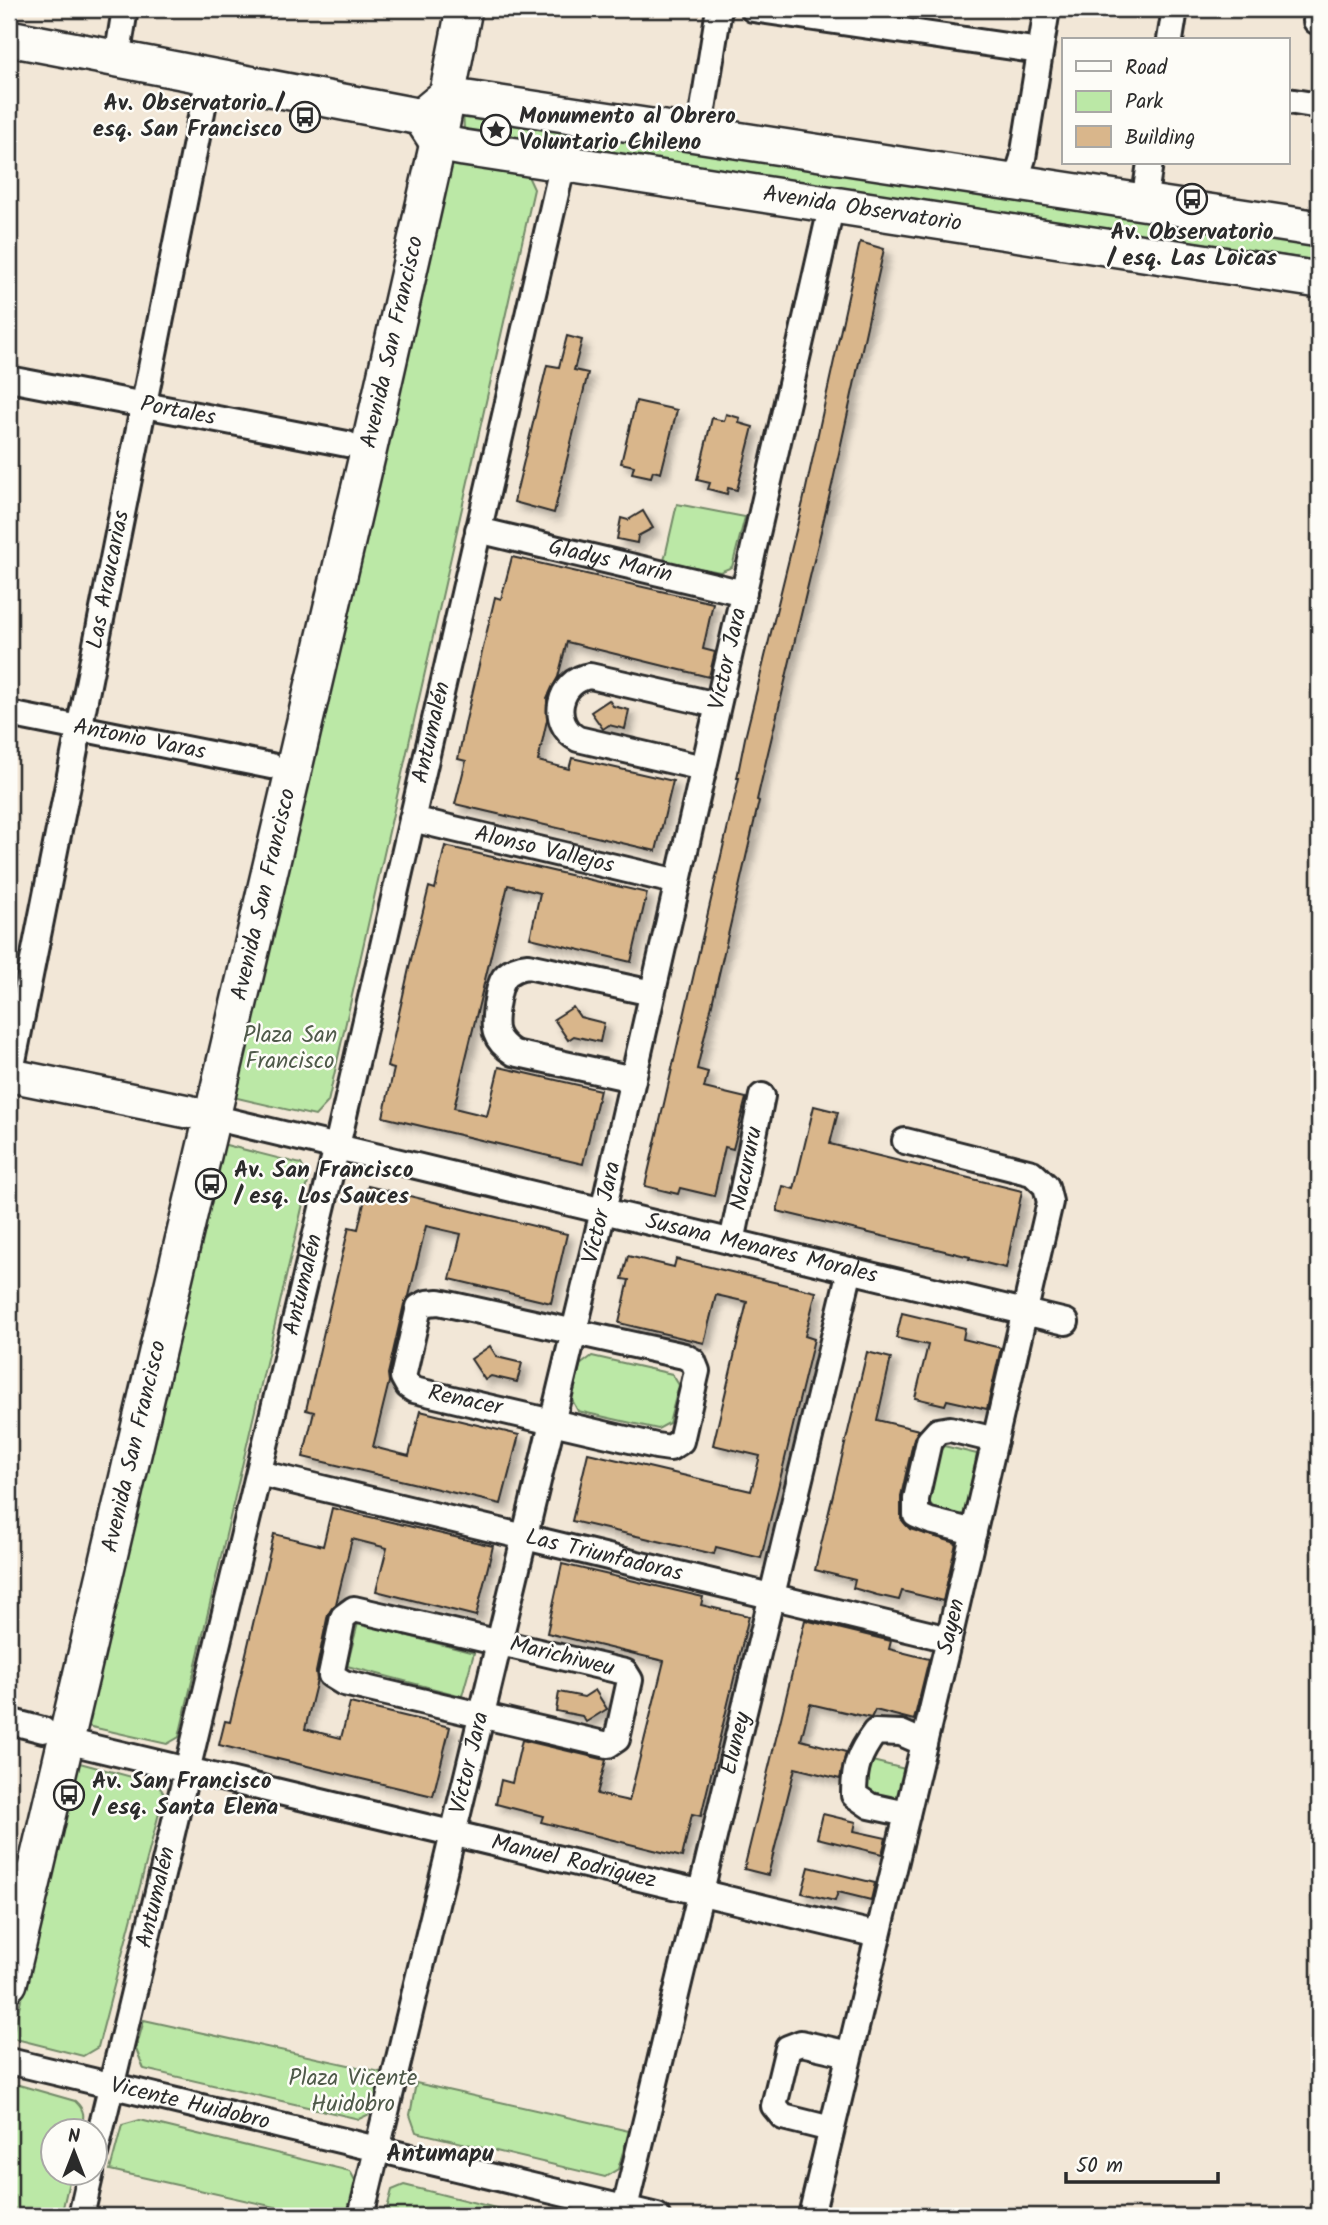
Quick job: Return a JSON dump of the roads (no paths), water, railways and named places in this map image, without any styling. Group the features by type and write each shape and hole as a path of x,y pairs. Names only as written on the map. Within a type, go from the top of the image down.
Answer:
{"main road":[{"name":"Avenida San Francisco","path":"9,1983 55,1735 435,119 440,9"},
{"name":"Avenida San Francisco","path":"201,1114 271,766 347,444 464,9"},
{"name":"Avenida Observatorio","path":"9,38 435,119 699,134 1319,229"},
{"name":"Avenida Observatorio","path":"435,119 563,163 1319,280"},
{"path":"981,229 1002,210 1015,183"},
{"name":"Avenida San Francisco","path":"9,1874 55,1735"}],"street":[{"path":"117,59 125,9"},
{"path":"699,134 719,9"},
{"path":"753,9 1040,51"},
{"path":"1015,183 1023,158 1047,9"},
{"path":"1170,38 1175,9"},
{"name":"Las Araucarias","path":"9,1077 209,77"},
{"path":"1290,101 1319,106"},
{"name":"Antumalén","path":"104,2116 337,1146 563,163"},
{"path":"1144,202 1150,164"},
{"name":"Víctor Jara","path":"360,2216 603,1211 832,204"},
{"name":"Portales","path":"9,379 347,444"},
{"name":"Gladys Marín","path":"478,530 744,593"},
{"path":"703,768 578,739 565,730 560,712 571,684 582,677 590,676 718,705"},
{"name":"Antonio Varas","path":"9,715 271,766"},
{"name":"Alonso Vallejos","path":"412,819 678,882"},
{"path":"633,1079 514,1053 505,1048 493,1023 502,981 513,970 528,966 652,993"},
{"path":"9,1077 201,1114"},
{"name":"Nacururu","path":"732,1241 762,1096"},
{"name":"Susana Menares Morales","path":"201,1114 1066,1322"},
{"name":"Sayen","path":"811,2216 949,1639 1049,1202 1046,1185 1032,1173 905,1141"},
{"name":"Eluney","path":"624,2212 850,1270"},
{"name":"Renacer","path":"552,1420 414,1390 408,1385 403,1377 419,1307 439,1302 573,1331"},
{"path":"552,1420 656,1446 670,1448 681,1441 697,1371 693,1361 684,1356 573,1331"},
{"path":"974,1532 916,1515 916,1499 929,1441 938,1431 950,1429 995,1440"},
{"name":"Las Triunfadoras","path":"259,1473 949,1639"},
{"name":"Marichiweu","path":"354,1609 498,1641 625,1672 630,1680 617,1739 608,1745 344,1683 331,1675 343,1617 354,1609"},
{"name":"Manuel Rodriguez","path":"9,1721 188,1770 878,1935"},
{"path":"907,1814 870,1806 854,1795 854,1771 863,1748 875,1732 901,1733 924,1743"},
{"path":"831,2129 783,2117 774,2106 788,2048 801,2043 849,2054"},
{"name":"Vicente Huidobro","path":"9,2061 377,2149 624,2212 657,2216"},
{"path":"80,2216 88,2186"}],"place":[{"name":"Av. Observatorio / esq. San Francisco","path":"305,117"},
{"name":"Monumento al Obrero Voluntario Chileno","path":"496,130"},
{"name":"Av. Observatorio / esq. Las Loicas","path":"1192,199"},
{"name":"Av. San Francisco / esq. Los Sauces","path":"211,1184"},
{"name":"Av. San Francisco / esq. Santa Elena","path":"69,1795"}],"district":[{"name":"Antumapu","path":"440,2154"}],"park label":[{"name":"Plaza San Francisco","path":"290,1049"},
{"name":"Plaza Vicente Huidobro","path":"353,2092"}]}
